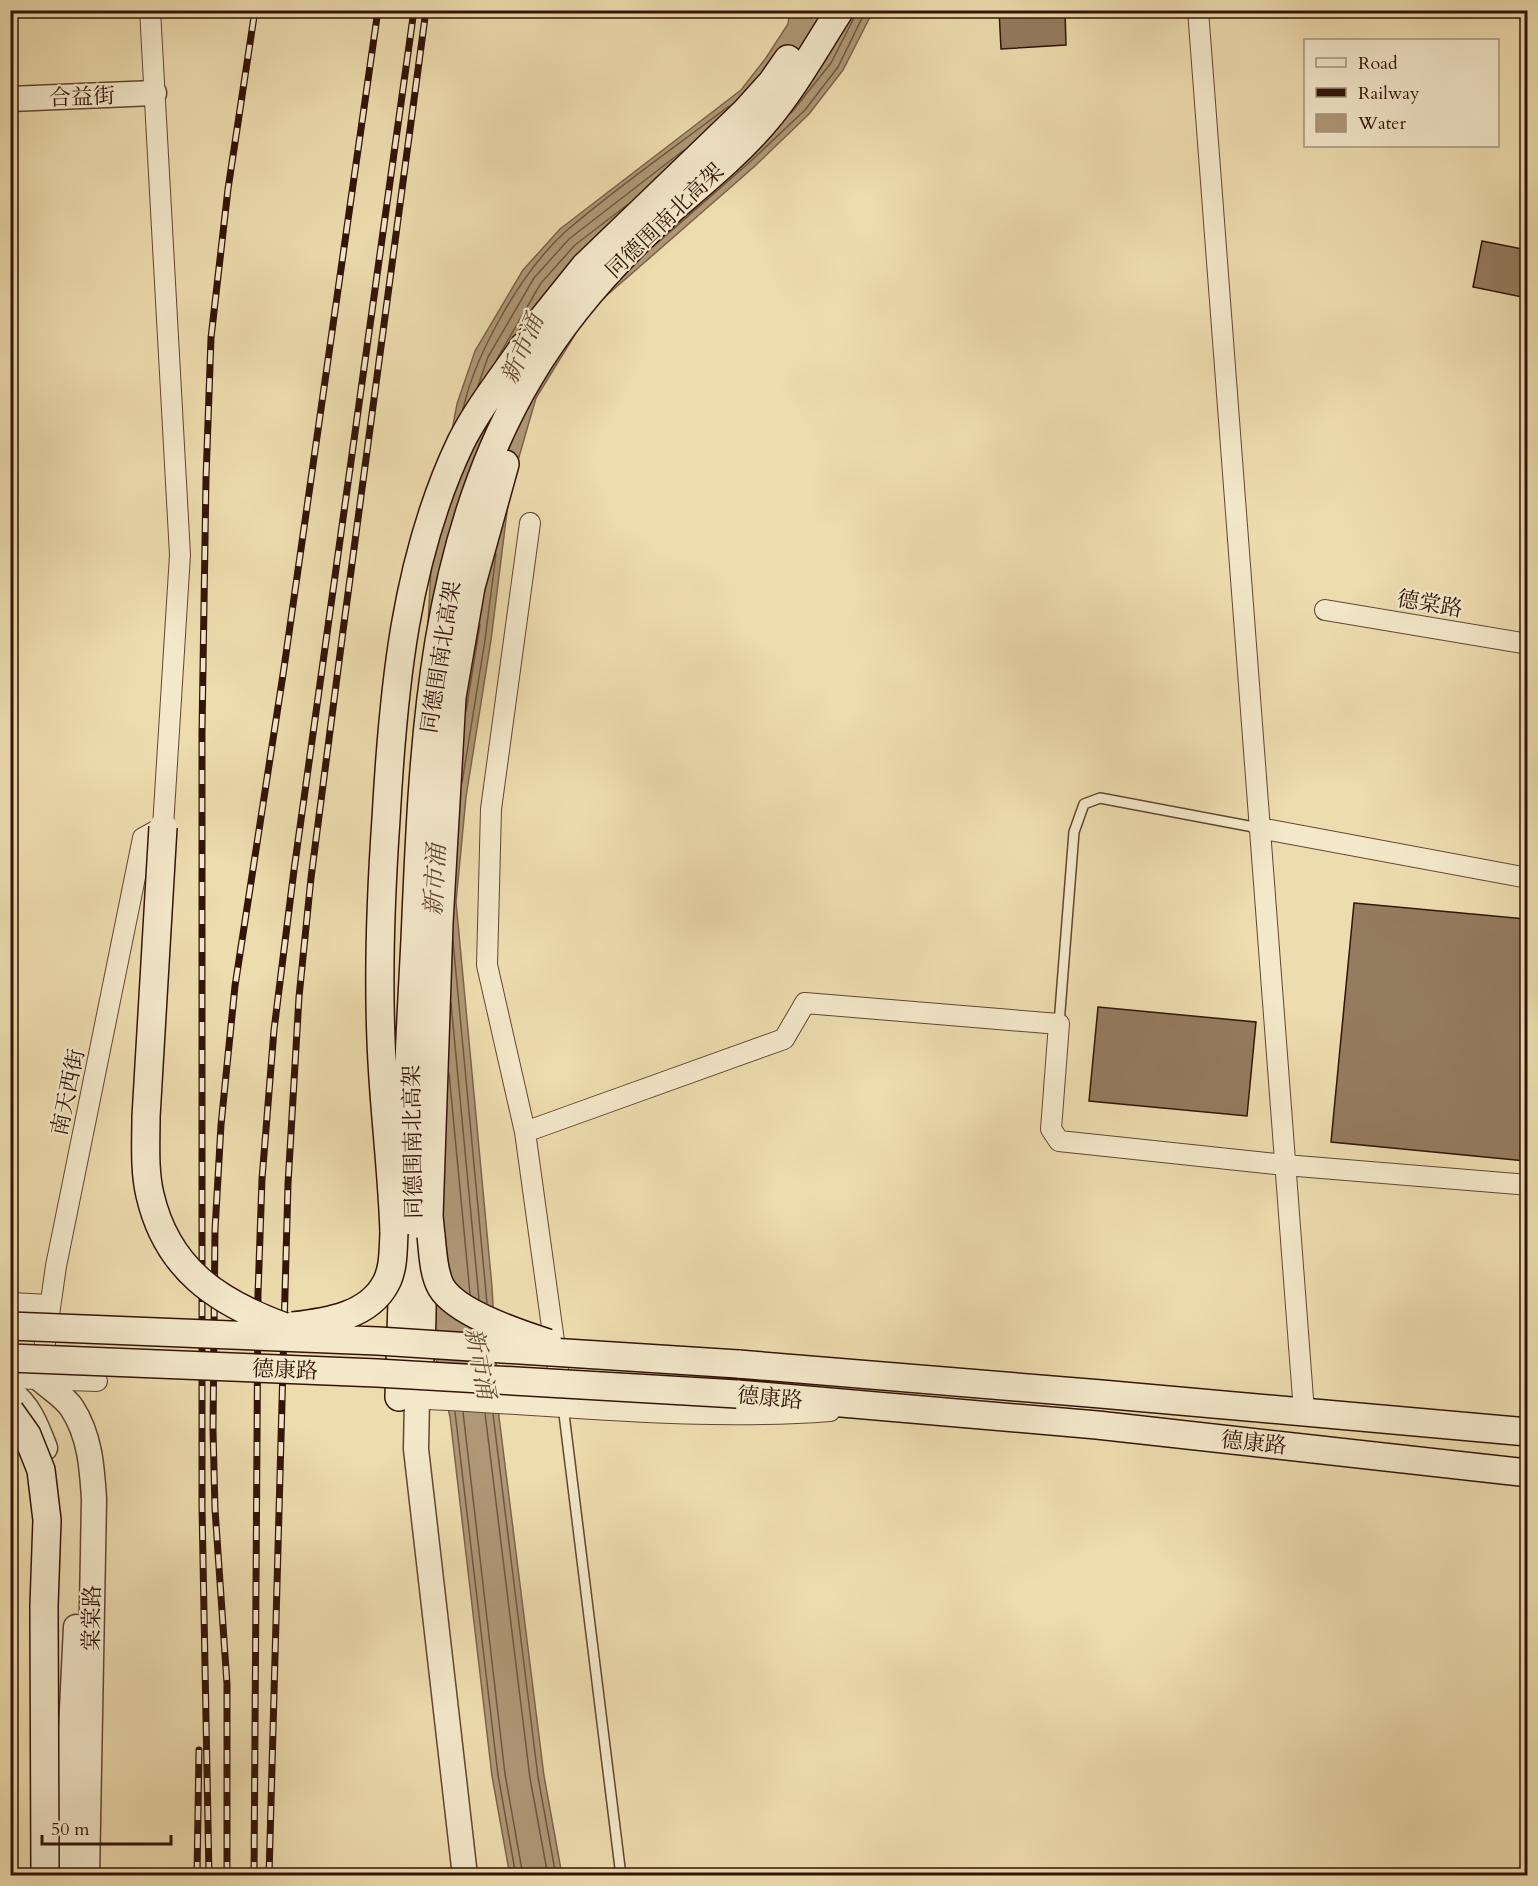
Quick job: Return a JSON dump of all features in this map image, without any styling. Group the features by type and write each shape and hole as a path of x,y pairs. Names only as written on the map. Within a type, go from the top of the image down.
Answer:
{"main road":[{"name":"同德围南北高架","path":"401,1060 408,764 426,626 438,568 460,492 486,427 540,322 585,266 752,105 772,82 795,49 818,10"},
{"name":"同德围南北高架","path":"417,1398 402,1301 400,1227 394,1162 424,767 440,632 471,508 515,403 553,339 620,258 717,171 762,125 794,84 840,10"},
{"path":"209,1334 318,1323 349,1315 372,1302 386,1282 392,1259 393,1196 383,1090 381,950 389,753 399,664 411,596 427,532 454,458 474,419 540,322"},
{"path":"530,376 471,587 452,697 440,912 429,1216 436,1272 442,1287 454,1301 464,1308 529,1336 584,1354"},
{"path":"163,827 146,1117 146,1158 150,1194 161,1230 175,1255 198,1279 231,1304 285,1327"},
{"name":"德康路","path":"10,1326 378,1341 738,1364 1527,1432"},
{"name":"德康路","path":"18,1385 377,1372 737,1394 1097,1425 1527,1473"},
{"path":"18,1385 27,1435 41,1470 47,1520 44,1606 45,1875"}],"street":[{"path":"150,10 180,555 163,827"},
{"path":"1198,10 1304,1412"},
{"name":"合益街","path":"10,99 154,93"},
{"path":"530,523 491,809 487,965 525,1132 563,1406"},
{"name":"德棠路","path":"1325,610 1527,644"},
{"name":"南天西街","path":"10,1438 18,1385 50,1305 143,838 163,827"},
{"path":"1259,828 1527,878"},
{"path":"525,1132 784,1039 805,1003 1059,1024 1051,1130 1059,1141 1285,1165 1527,1185"},
{"path":"10,1304 50,1305"},
{"path":"18,1385 98,1381"},
{"name":"棠棠路","path":"18,1385 50,1463 56,1516 55,1546 36,1633 34,1875"},
{"name":"棠棠路","path":"18,1385 71,1406 84,1432 90,1451 93,1499 87,1875"},
{"path":"465,1875 416,1449 417,1398 738,1416 886,1407"},
{"path":"64,1875 75,1637 80,1583 93,1499"}],"lane":[{"path":"1059,1024 1074,832 1084,804 1100,798 1259,828"},
{"path":"563,1406 621,1875"}],"water":[{"name":"新市涌","path":"790,11 873,11 843,70 809,114 755,166 590,310 536,398 510,488 491,640 466,797 456,902 492,1287 499,1417 544,1776 562,1875 510,1876 492,1776 450,1417 426,1315 409,982 433,531 457,404 475,351 523,270 560,229 741,90 766,58 788,24"}],"building":[{"path":"999,10 1065,10 1066,45 1001,49"},
{"path":"1482,241 1527,250 1527,298 1473,287"},
{"path":"1354,903 1527,919 1527,1161 1331,1142"},
{"path":"1098,1007 1256,1022 1247,1116 1089,1101"}],"railway":[{"path":"209,1876 202,1507 202,732 206,478 211,338 228,189 255,10"},
{"path":"227,1876 227,1684 215,1509 213,1430 215,1230 221,1125 235,986 284,668 378,10"},
{"path":"254,1876 258,1294 262,1179 274,1030 294,870 414,10"},
{"path":"269,1876 288,1184 299,997 311,878 426,10"},
{"path":"197,1876 199,1750"}]}
